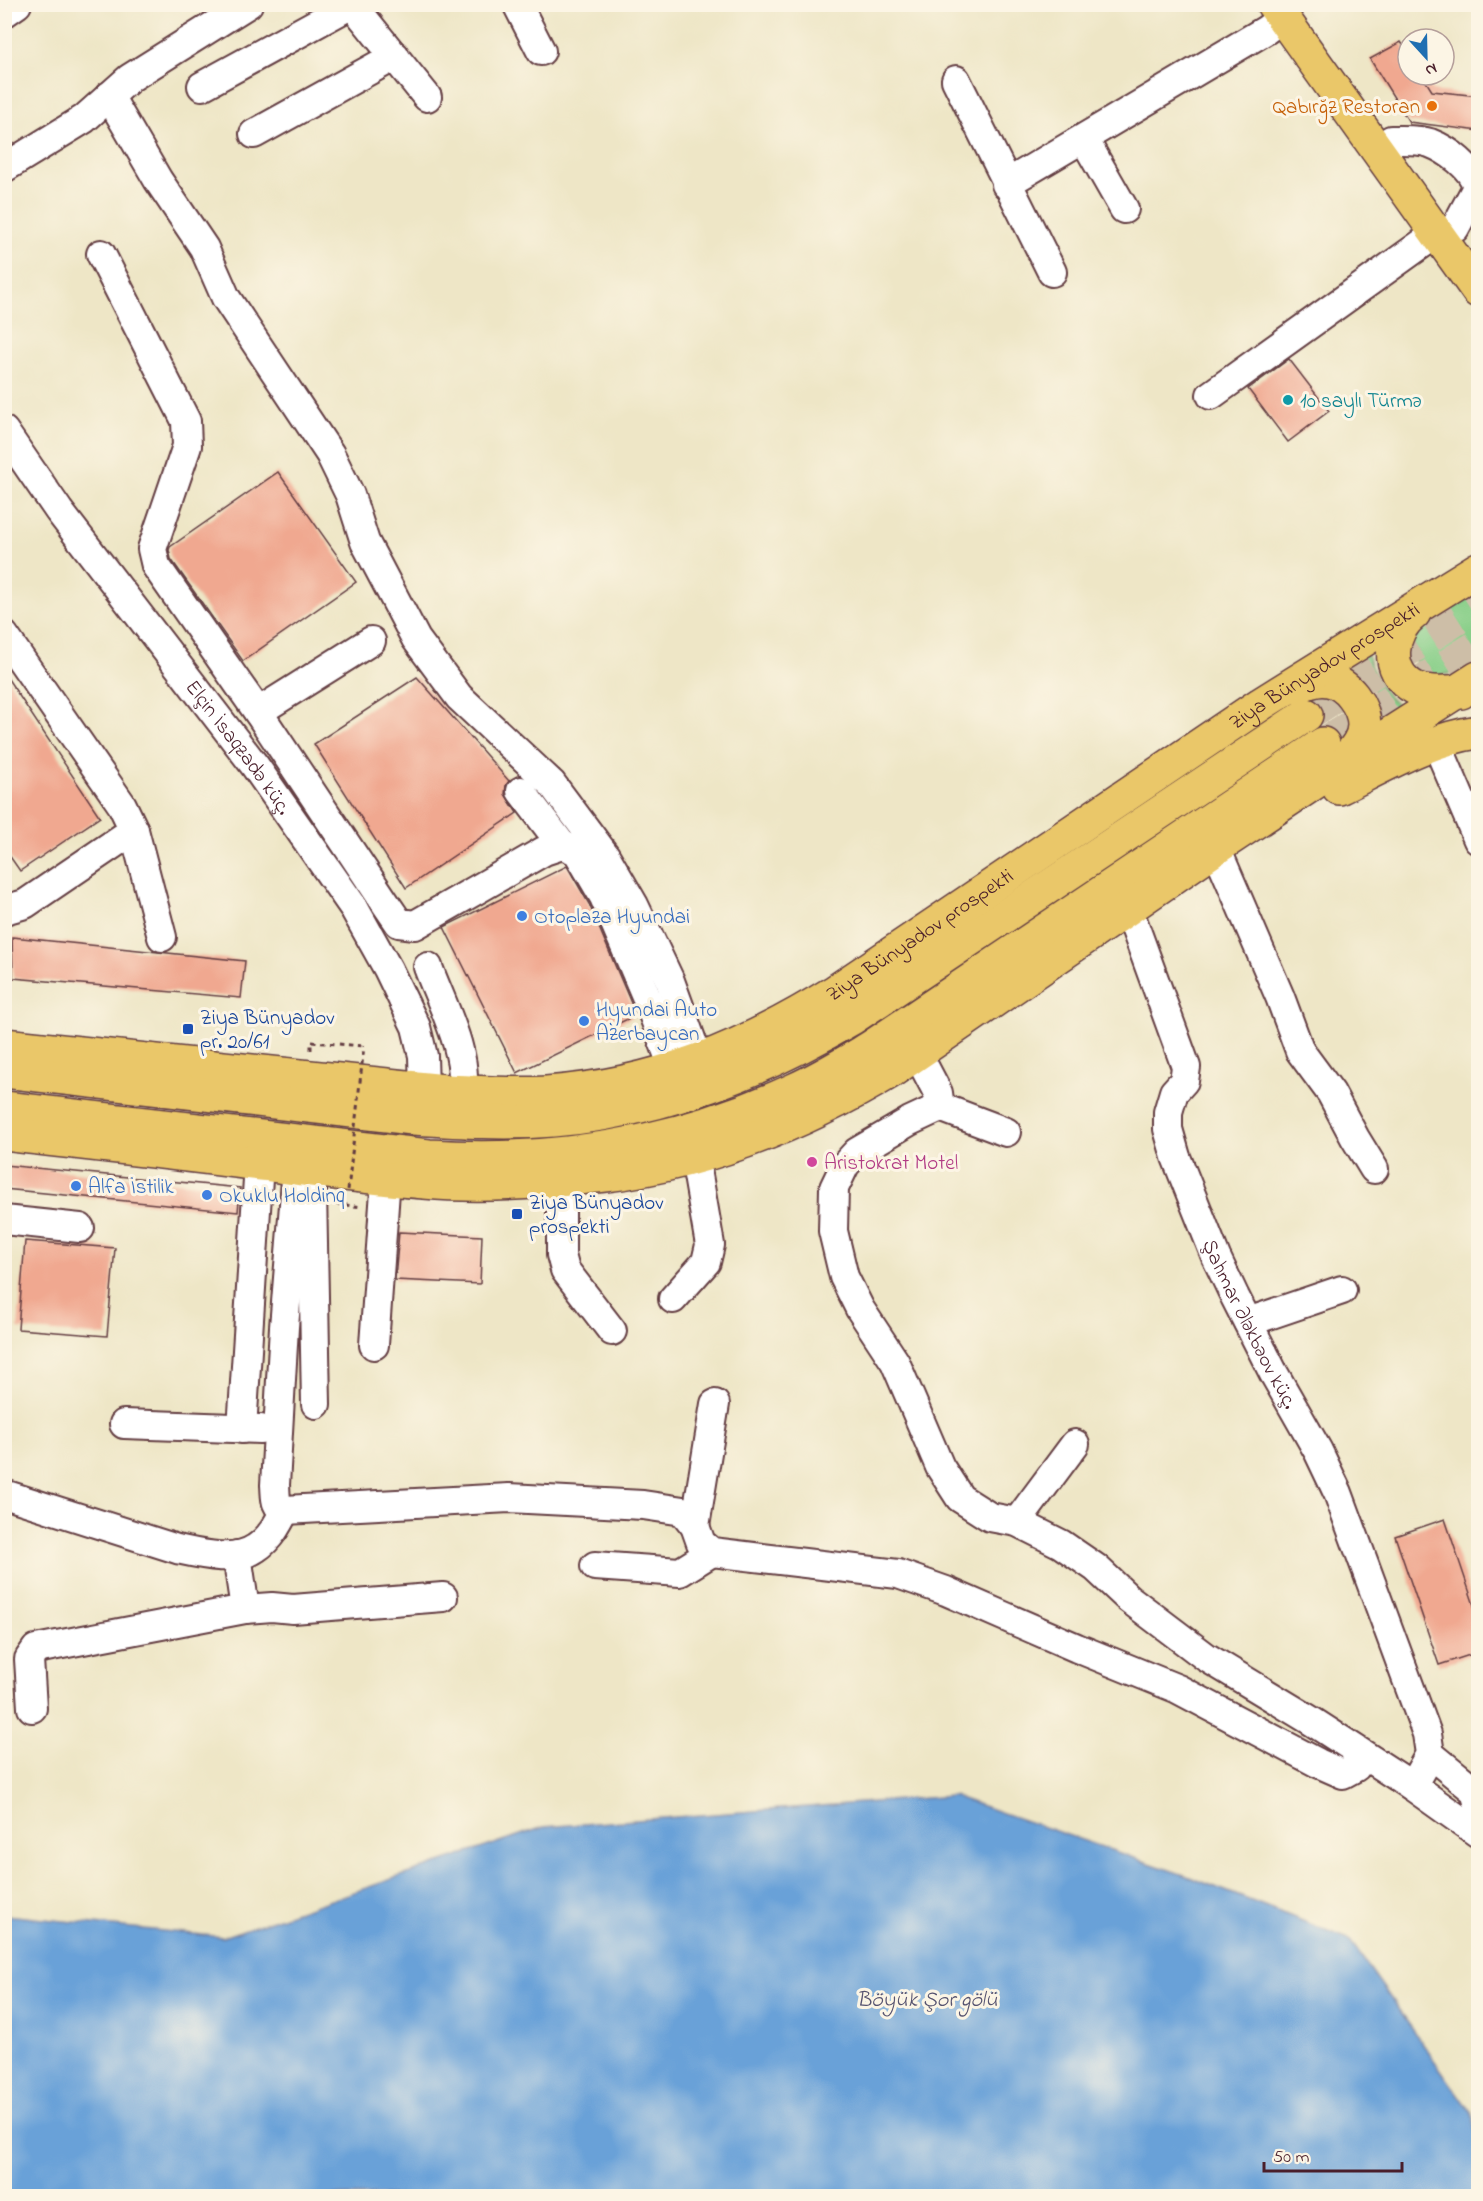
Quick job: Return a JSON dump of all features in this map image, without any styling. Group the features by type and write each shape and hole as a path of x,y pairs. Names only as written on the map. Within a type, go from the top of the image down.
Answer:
{"main road":[{"path":"1283,9 1391,140 1479,291"},
{"path":"1283,9 1446,231 1479,259"},
{"name":"Ziya Bünyadov prospekti","path":"4,1071 418,1104 462,1092 509,1094 547,1092 617,1083 687,1065 759,1035 799,1015 836,992 1260,704 1479,569"},
{"path":"1436,595 1408,617 1401,626 1392,655 1401,677 1416,689 1436,692 1472,688"},
{"path":"4,1132 43,1139 424,1182 512,1183 608,1175 695,1158 754,1138 851,1096 918,1055 1216,848 1332,755 1356,747 1364,725 1361,711 1348,691 1328,680 1315,680 1300,685 1260,704"},
{"path":"424,1182 534,1168 651,1140 725,1118 795,1090 870,1048 1332,755 1472,688"},
{"name":"Ziya Bünyadov prospekti","path":"4,1045 418,1104 508,1122 553,1120 640,1108 712,1087 781,1058 852,1018 1306,715"},
{"path":"1216,848 1436,742 1461,734 1479,732"},
{"path":"418,1104 493,1112 579,1099 624,1087 687,1065"},
{"path":"4,1066 47,1076"},
{"path":"4,1108 448,1157 554,1155 610,1148"}],"street":[{"path":"4,13 17,4"},
{"path":"4,168 84,119 130,78 248,4"},
{"path":"202,86 352,4 427,97"},
{"path":"517,4 541,51"},
{"path":"1006,184 1266,30 1283,9"},
{"path":"254,134 395,56"},
{"path":"956,80 1052,272"},
{"path":"109,96 158,180 204,249 226,298 330,454 350,495 365,542 416,639 459,697 552,784 605,855 634,905 670,981 687,1065"},
{"path":"1084,139 1124,209"},
{"path":"1211,395 1446,231 1477,187 1475,177 1459,161 1428,142 1391,140"},
{"path":"101,254 186,421 187,446 152,549 156,566 258,712 399,923 415,924 544,851 562,845"},
{"name":"Elçin İsaqzadə küç.","path":"4,430 59,510 255,766 354,908 388,969 416,1027 423,1056 418,1104"},
{"path":"4,635 122,805 134,830 162,937"},
{"path":"258,712 371,641"},
{"path":"1436,742 1479,840"},
{"path":"521,791 562,845 577,851 604,897 650,1003 687,1065"},
{"path":"4,910 25,903 134,830"},
{"path":"1216,848 1280,997 1300,1052 1325,1083 1354,1138 1374,1169"},
{"name":"Şahmar Ələkbəov küç.","path":"1128,908 1186,1067 1184,1081 1174,1092 1168,1112 1168,1129 1176,1157 1216,1257 1273,1372 1318,1451 1338,1493 1428,1744"},
{"path":"428,967 459,1051 464,1081 462,1092"},
{"path":"918,1055 938,1093 940,1107"},
{"path":"1006,1132 940,1107 910,1121 857,1152 845,1165 834,1188 833,1232 844,1277 860,1309 895,1362 940,1467 960,1498 990,1517 1017,1522 1061,1544 1096,1568 1128,1598 1206,1658 1310,1720 1412,1786 1479,1833"},
{"path":"673,1299 706,1262 710,1245 695,1158"},
{"path":"243,1429 259,1163"},
{"path":"305,1169 284,1327 280,1430 275,1485 276,1504 280,1509 509,1498 643,1505 683,1511 695,1526 701,1543 712,1552 898,1574 946,1591 1178,1689 1343,1774 1356,1767 1363,1755"},
{"path":"305,1169 312,1224 316,1404"},
{"path":"374,1345 386,1177"},
{"path":"561,1179 561,1255 564,1270 612,1331"},
{"path":"4,1220 80,1228"},
{"path":"1248,1322 1342,1290"},
{"path":"695,1526 715,1404"},
{"path":"124,1424 280,1430"},
{"path":"1017,1522 1075,1444"},
{"path":"4,1494 177,1549 205,1555 237,1555 256,1549 272,1533 285,1510"},
{"path":"595,1566 680,1572 712,1552"},
{"path":"237,1555 245,1609"},
{"path":"32,1708 29,1659 36,1649 245,1609 272,1607 293,1609 443,1597"},
{"path":"1412,1786 1428,1744 1475,1791 1479,1802"}],"path":[{"path":"311,1042 364,1046 348,1190"}],"green space":[{"path":"1478,592 1478,659 1450,673 1440,675 1426,672 1413,657 1412,644 1418,630 1433,617"},
{"path":"1366,647 1379,684 1391,699 1407,711 1386,724 1381,705 1372,688 1360,674 1344,662"}],"water":[{"name":"Böyük Şor gölü","path":"953,1796 1187,1876 1349,1939 1472,2114 1478,2146 1478,2196 5,2196 5,1915 223,1937 544,1827"}],"building":[{"path":"1396,45 1396,87 1430,87 1432,91 1479,96 1479,131 1409,122 1370,59"},
{"name":"10 saylı Türmə","path":"1289,359 1329,411 1288,442 1248,389"},
{"path":"278,472 356,582 243,661 171,559 169,550 170,547"},
{"path":"4,673 100,817 20,871 4,848"},
{"path":"417,677 509,781 505,794 517,813 406,888 314,744"},
{"path":"567,866 589,904 636,1015 517,1073 444,927"},
{"path":"12,937 245,961 241,998 13,978"},
{"path":"4,1165 240,1188 238,1212 4,1189"},
{"path":"399,1232 482,1236 480,1284 395,1280"},
{"path":"25,1241 115,1248 107,1336 18,1329"},
{"path":"1445,1519 1479,1620 1479,1652 1439,1665 1395,1536"}],"tunnel":[{"path":"1306,715 1478,605"},
{"path":"1323,744 1478,646"}],"place":[{"name":"Qabırğz Restoran","path":"1432,106"},
{"name":"10 saylı Türmə","path":"1288,400"},
{"name":"Otoplaza Hyundai","path":"522,916"},
{"name":"Hyundai Auto Azerbaycan","path":"584,1021"},
{"name":"Ziya Bünyadov pr. 20/61","path":"188,1029"},
{"name":"Aristokrat Motel","path":"812,1162"},
{"name":"Alfa İstilik","path":"76,1186"},
{"name":"Okuklu Holdinq","path":"207,1195"},
{"name":"Ziya Bünyadov prospekti","path":"517,1214"}]}
